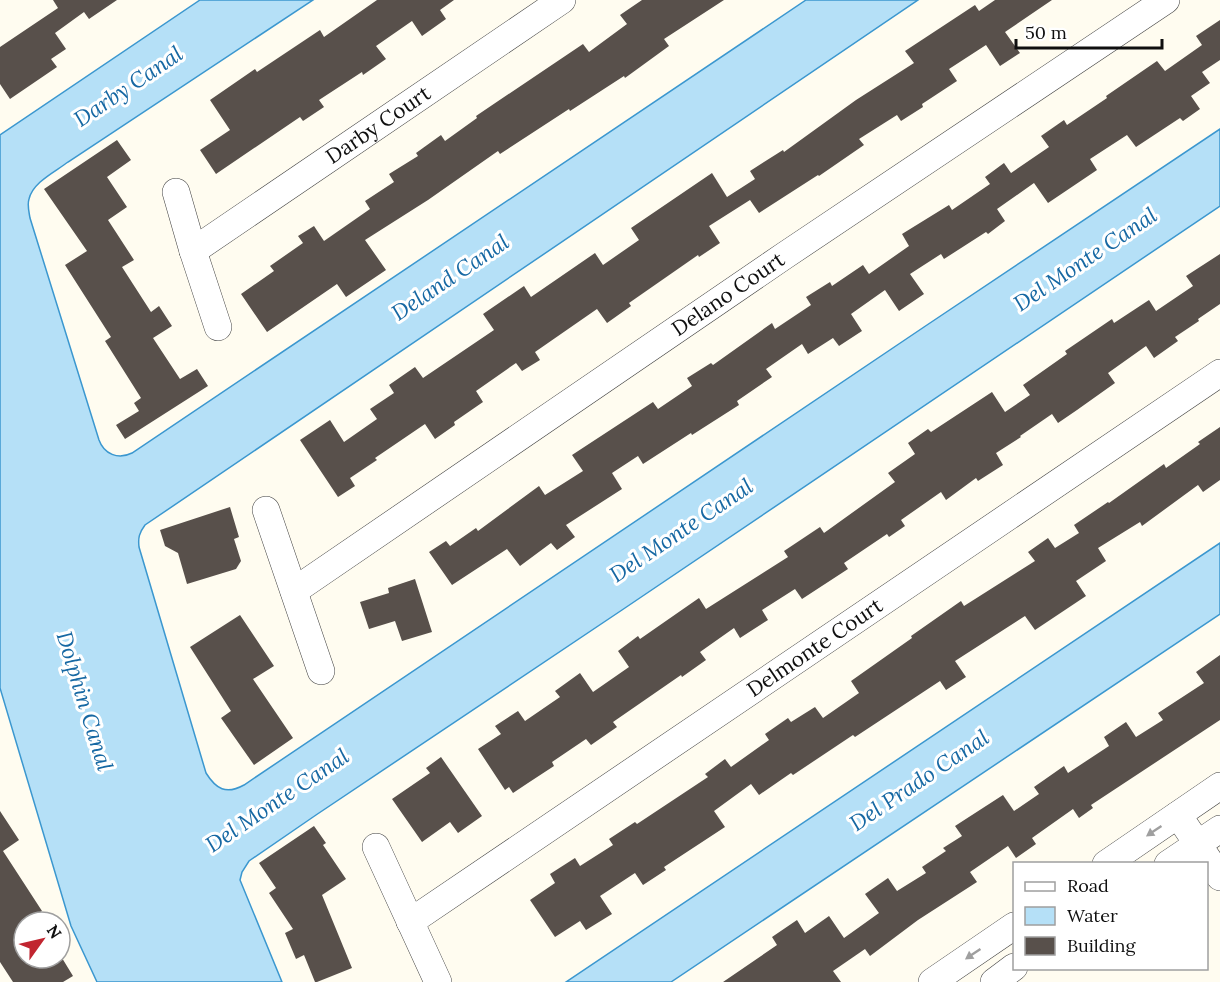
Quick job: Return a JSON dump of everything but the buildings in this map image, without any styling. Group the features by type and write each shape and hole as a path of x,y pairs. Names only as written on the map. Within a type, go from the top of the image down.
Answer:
{"street":[{"name":"Darby Court","path":"192,251 562,0"},
{"name":"Delano Court","path":"294,591 784,256 1166,0"},
{"path":"176,192 192,251 218,327"},
{"name":"Delmonte Court","path":"410,922 1220,373"},
{"path":"266,510 321,671"},
{"path":"1109,862 1220,786"},
{"path":"1178,815 1220,877"},
{"path":"1171,862 1220,829"},
{"path":"376,847 438,982"},
{"path":"932,982 1013,927"},
{"path":"994,982 1013,967"}],"water":[{"path":"200,0 313,0 51,174 31,193 28,201 30,218 99,440 108,452 122,456 132,453 806,0 918,0 145,525 139,536 139,547 206,773 214,783 227,790 244,785 1220,129 1220,206 249,861 240,880 282,982 97,982 72,928 72,910 66,910 0,688 0,135"},
{"name":"Del Prado Canal","path":"1220,543 1220,614 671,982 566,982"}],"water label":[{"name":"Darby Canal","path":"128,86"},
{"name":"Del Monte Canal","path":"1085,259"},
{"name":"Deland Canal","path":"450,277"},
{"name":"Del Monte Canal","path":"681,530"},
{"name":"Dolphin Canal","path":"85,701"},
{"name":"Del Monte Canal","path":"277,800"}]}
